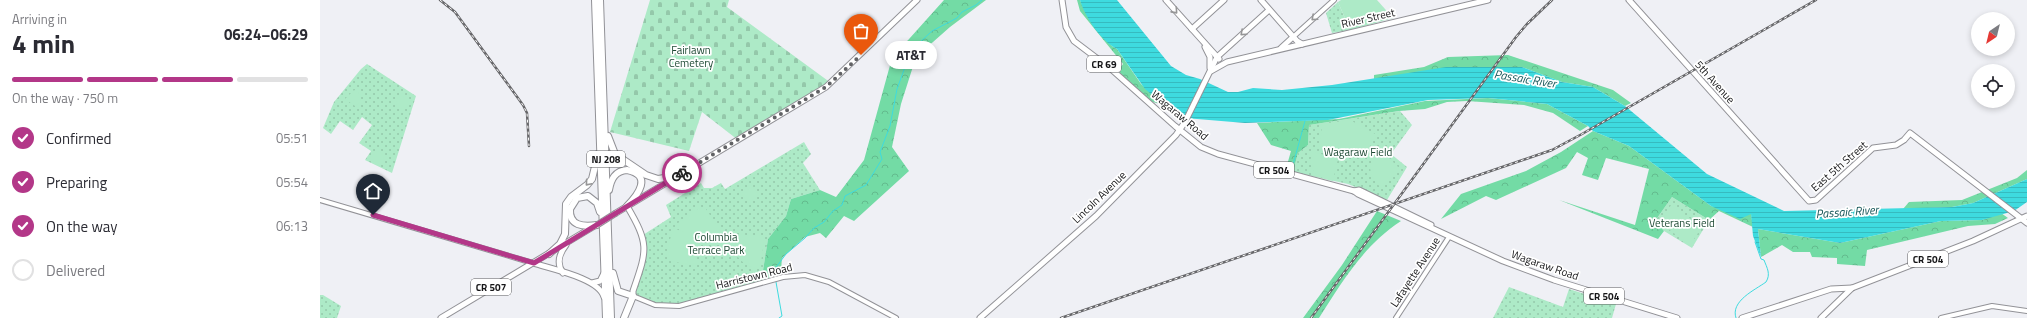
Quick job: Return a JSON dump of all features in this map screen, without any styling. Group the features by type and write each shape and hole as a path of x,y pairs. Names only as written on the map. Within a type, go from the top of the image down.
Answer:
{"highway":[{"name":"NJ 208","path":"594,0 606,318"},
{"name":"NJ 208","path":"600,0 612,318"},
{"path":"603,92 608,136 615,154 628,164 654,178 677,176"},
{"path":"549,254 560,244 565,234 565,208 568,200 587,185 593,176 597,160 599,118"},
{"path":"608,225 611,182 617,173 627,170 637,175 641,184 638,194 627,206"},
{"path":"597,225 582,226 574,222 570,209 574,200 584,196 595,200 599,206 603,235"},
{"path":"609,257 617,289 633,296 624,318"}],"main road":[{"name":"CR 507","path":"441,318 826,87 917,0"},
{"name":"Wagaraw Road","path":"1062,0 1066,27 1074,41 1116,73 1180,131 1201,147 1213,153 1354,191 1358,190 1374,196 1419,218 1431,224 1433,228 1489,255 1543,276 1677,318"},
{"path":"1166,0 1217,57 1223,62 1227,62"},
{"path":"1192,29 1224,0"},
{"path":"1261,0 1299,43 1303,44"},
{"name":"River Street","path":"1209,73 1219,65 1227,62 1488,0"},
{"name":"5th Avenue","path":"1629,0 1787,177"},
{"path":"1217,57 1269,10"},
{"name":"River Street","path":"1276,50 1294,37"},
{"path":"1200,38 1210,57 1209,73"},
{"name":"Lincoln Avenue","path":"980,318 1096,216 1180,131 1217,57"},
{"name":"East 5th Street","path":"1787,177 1808,201 1813,201 1873,148 1896,145 1904,140 1910,133 2021,220"},
{"path":"633,216 634,202"},
{"path":"627,206 643,235 645,246 644,257 633,291 633,296"},
{"path":"617,212 633,216"},
{"name":"CR 504","path":"1742,318 1831,288 1852,288 2003,228 2027,216"},
{"path":"2021,220 2027,223"},
{"path":"563,273 559,263 559,256 569,242"},
{"path":"534,263 592,283 601,290 606,306"},
{"path":"592,283 600,281 605,270"},
{"path":"1821,318 1852,288"}],"street":[{"path":"1294,37 1334,0"},
{"path":"320,200 534,263"},
{"name":"Lafayette Avenue","path":"1396,318 1449,236"},
{"name":"Harristown Road","path":"633,296 655,305 679,306 779,278 805,275 824,280 896,318"},
{"path":"1941,318 1992,306 2027,311"}],"green space":[{"name":"Fairlawn Cemetery","path":"650,0 729,0 727,7 831,83 738,140 702,112 689,151 610,132"},
{"path":"944,0 986,0 950,27 916,57 901,104 892,147 909,171 854,221 844,216 826,238 820,233 805,237 782,258 781,270 761,283 768,239 786,216 791,199 820,190 836,197 864,160 892,58"},
{"path":"1077,0 1080,0 1088,17 1112,46 1117,49 1141,84 1162,102 1160,104 1146,100 1116,73 1123,64 1080,11"},
{"path":"1341,0 1377,0 1393,18 1350,30 1338,2"},
{"path":"1338,2 1350,30 1332,33 1326,13"},
{"path":"1508,55 1613,90 1631,103 1625,106 1593,87 1562,82 1522,67 1410,74 1374,79 1374,75 1424,67 1448,57"},
{"path":"367,64 416,96 392,173 365,160 371,151 359,143 372,125 362,117 353,130 340,121 331,134 323,128 334,102 361,69"},
{"path":"354,90 359,93 361,98 355,106 345,99"},
{"path":"401,96 411,100 404,110 399,108 396,104 398,98"},
{"path":"1488,98 1547,104 1588,126 1580,131 1553,113 1524,105 1467,101 1447,102 1425,109 1399,111 1309,125 1308,145 1298,153 1293,172 1287,165 1291,151 1271,145 1257,123 1339,119 1425,101"},
{"name":"Wagaraw Field","path":"1400,111 1412,125 1391,154 1407,167 1387,200 1348,184 1293,172 1298,153 1308,145 1309,125"},
{"path":"1350,120 1377,135 1362,159 1320,149 1322,124"},
{"path":"1593,131 1629,146 1711,206 1751,214 1753,227 1719,211 1709,220 1672,197 1655,221 1664,231 1658,239 1559,200 1635,225 1649,169 1606,158 1598,180 1582,175 1588,158 1577,152 1566,168 1496,200 1486,196 1441,219 1461,194 1526,171 1561,152"},
{"name":"Columbia Terrace Park","path":"804,142 811,154 803,163 820,190 791,199 786,216 768,239 761,283 685,304 661,306 633,296 643,263 643,235 671,217 666,205 701,183 704,188 712,188 721,183 725,189"},
{"path":"1379,148 1399,168 1381,188 1373,178 1370,169 1372,159"},
{"path":"376,151 380,152 384,157 383,161 379,165 369,160"},
{"path":"1312,152 1338,158 1333,181 1324,179 1315,173 1310,162"},
{"path":"2027,170 2027,179 1973,203 1952,207 1903,209 1909,202 1962,200 2017,178"},
{"path":"751,185 759,195 749,203 741,193"},
{"name":"Veterans Field","path":"1672,197 1709,220 1692,248 1664,231 1655,221"},
{"path":"1671,205 1702,227 1690,245 1660,223"},
{"path":"699,208 706,209 721,232 704,239 689,235 696,248 696,266 670,261 666,255 673,228 684,232 678,223"},
{"path":"1377,211 1401,221 1376,241 1365,253 1345,278 1319,318 1303,318 1342,265"},
{"path":"2001,213 2008,218 1995,224 1968,226 1867,250 1865,266 1837,264 1837,258 1812,257 1810,252 1793,252 1782,245 1761,257 1758,229 1840,243 1941,221 1982,220"},
{"path":"733,234 760,236 764,242 760,269 754,268 743,262 735,253 733,247"},
{"path":"1509,287 1563,307 1569,289 1616,304 1612,318 1493,318"},
{"path":"320,295 323,295 341,306 337,318 320,318"}],"water":[{"name":"Passaic River","path":"1080,0 1117,0 1171,66 1186,75 1200,79 1228,92 1238,92 1253,88 1282,90 1332,85 1446,67 1522,67 1562,82 1593,87 1625,106 1707,174 1784,211 1952,207 1973,203 2027,179 2027,202 2014,211 1982,220 1941,221 1840,243 1758,229 1761,257 1753,236 1751,214 1740,219 1711,206 1629,146 1593,131 1588,126 1547,104 1488,98 1428,100 1328,120 1245,123 1185,118 1175,114 1145,89 1117,49 1105,40 1094,28 1082,7"}],"waterway":[{"path":"775,274 774,270 786,254 805,238 814,228 824,222 833,211 842,205 845,196 866,185 882,159 880,152 890,126 897,89 909,56 918,44 932,31 957,18 962,12 976,5 982,0"},
{"path":"1291,172 1305,121"},
{"path":"1736,318 1735,312 1740,301 1750,292 1766,282 1768,276 1768,271 1764,260 1761,259 1755,242"},
{"path":"776,282 782,316 779,318"}],"railway":[{"path":"440,0 455,12 523,105 527,113 529,146"},
{"path":"1311,318 1516,37 1552,0"},
{"path":"1061,318 1552,150 1816,0"}],"way so far":[{"path":"682,173 826,87 861,55"}],"place":[{"name":"AT&T","path":"861,55"}],"route":[{"path":"373,215 534,263 682,173"}]}
